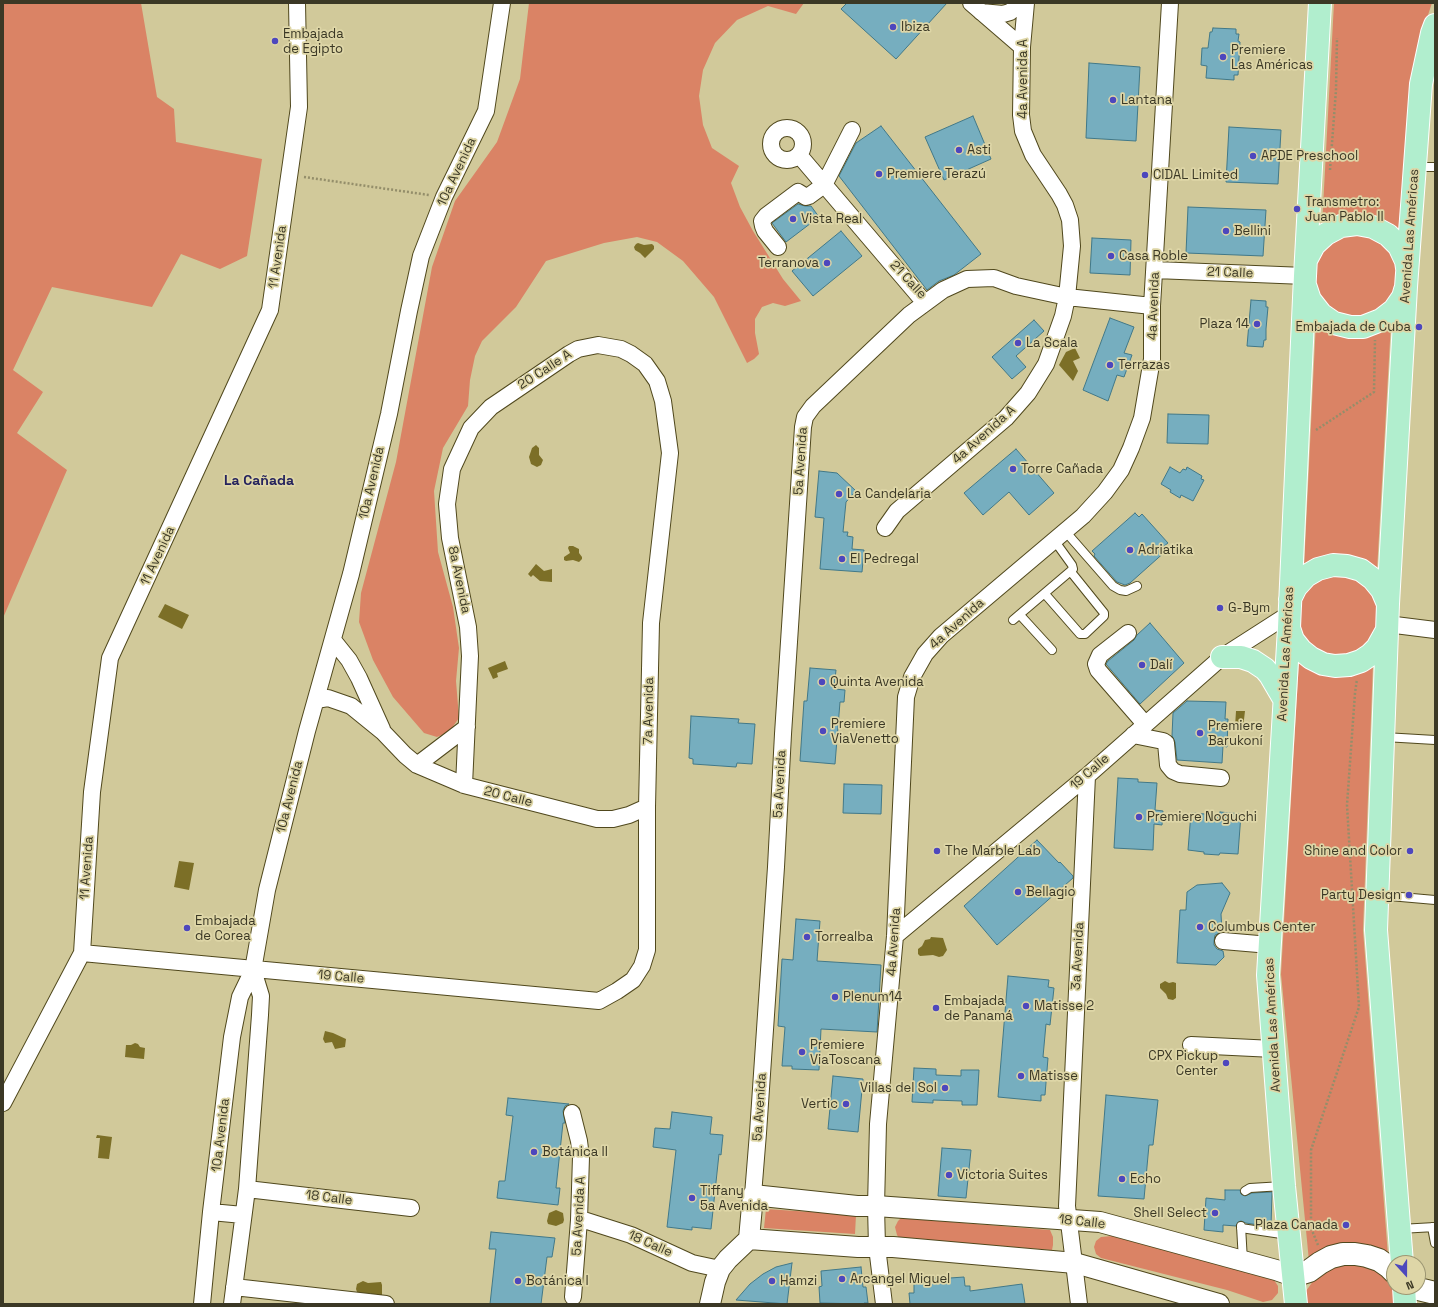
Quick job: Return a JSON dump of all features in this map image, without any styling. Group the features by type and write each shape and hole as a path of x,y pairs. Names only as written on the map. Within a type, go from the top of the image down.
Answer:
{"main road":[{"name":"Avenida Las Américas","path":"1296,1304 1284,1186 1268,975 1289,614 1305,273 1320,3"},
{"name":"Avenida Las Américas","path":"1401,1255 1376,930 1387,619 1407,282 1425,167 1421,84 1435,25"},
{"path":"1357,224 1373,227 1388,235 1399,246 1406,261 1407,282 1403,297 1394,310 1376,323 1363,327 1350,327 1334,323 1321,314 1310,300 1305,273 1314,245 1326,234 1341,226 1357,224"},
{"path":"1333,565 1347,566 1361,570 1373,579 1382,590 1387,619 1377,648 1370,656 1361,661 1348,665 1335,666 1323,664 1311,658 1301,650 1293,640 1289,614 1296,587 1306,576 1318,569 1333,565"},
{"path":"1222,657 1241,657 1253,661 1265,669 1284,699"},
{"path":"1293,1276 1310,1271 1324,1261 1343,1254 1367,1256 1386,1265"}],"street":[{"name":"11 Avenida","path":"3,1103 82,953 92,792 110,658 270,310 299,107 297,3"},
{"name":"10a Avenida","path":"202,1304 211,1212 232,1037 240,997 253,970 267,890 307,731 351,574 389,414 421,256 444,197 486,111 502,3"},
{"path":"976,8 1003,14 1010,12 1021,3"},
{"name":"4a Avenida A","path":"885,528 898,512 1006,418 1028,393 1046,364 1063,316 1067,297 1072,246 1070,220 1065,205 1059,194 1032,155 1023,131 1021,115 1022,47 1026,3"},
{"name":"4a Avenida","path":"884,1304 877,1247 876,1206 878,1124 895,936 906,697 912,677 925,654 941,636 1083,516 1105,492 1121,470 1132,448 1142,418 1152,359 1152,306 1170,3"},
{"path":"976,8 1022,47"},
{"path":"778,247 765,231 762,221 766,216 796,193 800,192 806,197 824,185 852,130"},
{"name":"21 Calle","path":"799,155 925,303 943,290 968,279 994,278 1016,286 1067,297 1152,306"},
{"name":"21 Calle","path":"1155,270 1305,273"},
{"name":"5a Avenida","path":"749,1239 758,1133 775,882 803,426 805,417 813,406 909,315 925,303"},
{"name":"20 Calle A","path":"466,438 471,428 491,406 569,354 588,346 611,346 632,354 639,359 652,372 657,381 663,401"},
{"name":"7a Avenida","path":"599,1001 618,992 633,980 642,966 646,950 651,623 670,453 663,401"},
{"name":"8a Avenida","path":"464,785 470,656 468,627 450,538 447,504 452,469 466,438"},
{"name":"19 Calle","path":"895,936 1087,776 1222,657 1289,614"},
{"path":"1387,619 1435,630"},
{"path":"1128,633 1100,655 1096,664 1102,675 1145,724"},
{"name":"20 Calle","path":"333,640 350,660 383,732"},
{"name":"20 Calle","path":"316,700 328,698 351,706 383,732 417,765 464,785 597,819 613,819 629,815 647,807"},
{"path":"417,765 467,727"},
{"path":"1133,736 1163,740 1166,743 1168,765 1173,771 1180,774 1221,778"},
{"name":"3a Avenida","path":"1079,1304 1067,1206 1087,776"},
{"path":"1222,940 1270,945"},
{"name":"19 Calle","path":"82,953 599,1001"},
{"name":"10a Avenida","path":"232,1304 247,1189 261,996 253,970"},
{"path":"1191,1045 1274,1049"},
{"name":"5a Avenida A","path":"572,1112 580,1141 581,1157 580,1220 574,1297"},
{"name":"18 Calle","path":"247,1189 412,1208"},
{"name":"18 Calle","path":"753,1195 857,1206 876,1206 1100,1222 1293,1276"},
{"path":"211,1212 243,1215"},
{"name":"18 Calle","path":"580,1220 631,1235 692,1263 720,1269"},
{"path":"710,1304 715,1282 720,1269 749,1239 893,1247 1074,1263 1219,1304"},
{"path":"234,1287 386,1304"}],"lane":[{"path":"1013,620 1073,569 1059,535"},
{"path":"1059,535 1113,586 1120,590 1126,591 1137,586"},
{"path":"1045,594 1080,634 1085,634 1104,616 1104,613 1071,572"},
{"path":"1020,615 1052,650"},
{"path":"1383,737 1435,740"},
{"path":"1377,895 1435,900"},
{"path":"1245,1191 1250,1188 1284,1186"},
{"path":"1243,1261 1241,1227 1289,1235"},
{"path":"1399,1229 1434,1227 1435,1243"}],"path":[{"path":"1329,177 1336,90 1337,34"},
{"path":"289,175 444,197"},
{"path":"1314,431 1374,392 1376,323"},
{"path":"1324,1261 1311,1228 1311,1150 1359,1007 1347,804 1355,693 1361,661"}],"shaded area":[{"path":"3,3 141,3 157,97 174,109 176,142 262,159 247,256 220,269 181,254 152,307 52,287 13,370 43,392 17,433 67,470 3,618"},
{"path":"529,3 804,3 796,14 768,6 737,20 715,43 703,70 699,96 703,125 712,148 739,166 731,183 740,207 783,279 801,301 785,306 773,303 762,307 755,319 755,333 759,354 747,363 714,297 683,261 657,242 637,237 604,243 546,261 516,307 482,341 475,356 470,380 468,406 443,448 434,491 438,552 453,607 459,648 456,681 459,718 449,732 437,737 424,733 393,697 373,660 359,622 361,593 396,462 432,267 455,201 497,142 520,79"},
{"path":"1334,3 1432,3 1424,27 1412,86 1398,233 1322,226"},
{"path":"1348,235 1364,235 1379,242 1390,253 1397,268 1397,284 1394,292 1385,305 1372,314 1364,317 1348,317 1333,310 1322,299 1315,284 1315,268 1322,253 1333,242"},
{"path":"638,243 644,245 652,244 654,249 645,258 635,250 634,247"},
{"path":"1316,321 1391,323 1377,571 1304,568"},
{"path":"1075,348 1080,358 1073,361 1078,371 1073,381 1059,365 1066,352"},
{"path":"536,445 539,448 539,455 543,460 541,465 537,467 531,464 529,457 532,448"},
{"path":"569,546 579,549 582,559 579,562 564,560 564,557 570,553 568,548"},
{"path":"536,564 544,571 552,569 552,582 540,581 533,575 531,577 528,574"},
{"path":"1340,571 1371,585 1382,617 1368,648 1336,660 1304,646 1292,614 1307,583"},
{"path":"165,604 189,615 182,629 158,617"},
{"path":"1299,660 1373,664 1363,930 1388,1255 1386,1256 1309,1261 1281,974"},
{"path":"505,661 508,669 497,673 498,677 493,679 488,668"},
{"path":"1236,711 1245,711 1243,728 1235,727"},
{"path":"179,861 194,863 189,890 174,887"},
{"path":"931,937 943,938 947,950 943,956 920,956 918,954 918,949 922,946 925,940 930,939"},
{"path":"1165,981 1169,983 1176,983 1176,998 1173,1000 1168,999 1166,994 1160,988 1160,984"},
{"path":"325,1031 346,1039 345,1047 335,1049 332,1042 325,1043 323,1039"},
{"path":"135,1043 140,1047 145,1048 144,1059 125,1057 126,1045"},
{"path":"97,1135 112,1137 109,1159 98,1158 100,1138 96,1138"},
{"path":"766,1209 856,1215 855,1234 764,1228"},
{"path":"556,1210 563,1213 563,1223 556,1226 548,1224 547,1221 549,1213"},
{"path":"901,1218 1050,1230 1053,1237 1053,1245 1052,1250 899,1238 895,1227"},
{"path":"1112,1236 1274,1280 1278,1286 1278,1293 1272,1300 1263,1302 1227,1290 1101,1258 1096,1254 1094,1247 1096,1241 1101,1237"},
{"path":"1365,1264 1386,1277 1386,1295 1397,1295 1400,1304 1303,1304 1306,1291 1316,1277 1334,1265"},
{"path":"363,1281 368,1283 381,1282 382,1296 375,1297 370,1293 360,1294 357,1292 357,1284"}],"building":[{"path":"847,3 947,3 896,59 841,9"},
{"name":"Premiere Las Américas","path":"1213,28 1236,29 1236,34 1239,34 1238,75 1234,75 1234,80 1206,78 1207,66 1201,65 1202,48 1208,48 1210,32 1212,32"},
{"name":"Lantana","path":"1089,63 1140,67 1136,141 1086,138"},
{"name":"Asti","path":"973,116 991,159 944,180 925,137"},
{"path":"881,126 981,254 954,275 939,281 927,290 839,176 856,143"},
{"name":"APDE Preschool","path":"1229,127 1281,130 1278,184 1226,182"},
{"name":"Vista Real","path":"798,204 811,206 819,217 786,242 772,223"},
{"name":"Bellini","path":"1188,207 1266,210 1263,256 1186,253"},
{"name":"Terranova","path":"841,231 862,256 813,296 792,271"},
{"name":"Casa Roble","path":"1092,238 1131,240 1130,275 1090,273"},
{"name":"Plaza 14","path":"1251,300 1266,301 1266,307 1268,307 1266,340 1264,340 1263,347 1247,346"},
{"name":"Terrazas","path":"1110,318 1134,327 1124,353 1132,355 1124,377 1117,375 1108,401 1083,390"},
{"name":"La Scala","path":"1034,320 1044,331 1016,356 1026,367 1012,379 992,357"},
{"path":"1168,414 1209,415 1208,444 1167,443"},
{"name":"Torre Cañada","path":"1016,449 1054,493 1029,515 1009,492 983,515 964,493"},
{"path":"1170,467 1180,473 1183,469 1186,470 1187,467 1202,476 1201,479 1204,480 1193,501 1181,495 1180,498 1161,484"},
{"path":"819,471 837,473 856,491 846,502 843,532 848,532 847,536 853,537 852,549 864,550 862,572 820,569 824,518 815,517"},
{"name":"Adriatika","path":"1135,513 1139,517 1142,514 1168,543 1164,546 1167,550 1130,583 1125,585 1117,582 1094,556 1095,554 1092,551"},
{"name":"Dalí","path":"1150,623 1184,663 1140,704 1106,664 1134,640 1137,635"},
{"name":"Premiere ViaVenetto","path":"810,668 836,670 834,689 845,690 844,702 840,702 835,764 800,761 804,701 807,701"},
{"name":"Premiere Barukoní","path":"1187,701 1226,702 1225,719 1228,719 1227,747 1223,746 1222,763 1177,760 1175,742 1172,736 1173,713"},
{"path":"691,716 739,719 738,723 755,724 752,764 737,763 736,767 693,764 693,759 689,758"},
{"name":"Premiere Noguchi","path":"1118,778 1138,779 1138,782 1157,783 1155,810 1163,811 1162,825 1154,824 1153,850 1114,848"},
{"path":"844,784 882,785 881,814 843,813"},
{"name":"Premiere Noguchi","path":"1220,812 1241,814 1238,854 1204,854 1204,852 1188,850 1191,813 1219,815"},
{"name":"Bellagio","path":"1037,840 1059,863 1060,862 1073,876 1073,878 997,945 964,906"},
{"name":"Columbus Center","path":"1222,883 1230,893 1221,914 1222,932 1215,935 1214,945 1217,949 1223,951 1224,957 1216,965 1177,963 1180,910 1186,910 1187,892 1197,885"},
{"path":"796,919 820,921 817,961 881,965 877,1032 821,1029 819,1070 792,1069 792,1066 782,1066 785,1027 778,1026 782,959 793,960"},
{"path":"1008,976 1049,980 1048,987 1054,988 1050,1025 1046,1024 1043,1057 1048,1058 1045,1095 1041,1095 1041,1101 998,1097"},
{"name":"Villas del Sol","path":"914,1068 936,1069 936,1075 961,1076 961,1070 979,1070 977,1105 962,1105 962,1101 933,1100 933,1103 912,1102"},
{"name":"Vertic","path":"833,1076 863,1079 858,1132 828,1129"},
{"path":"1106,1095 1158,1100 1153,1145 1149,1145 1144,1199 1098,1196"},
{"name":"Botánica II","path":"508,1098 569,1104 565,1106 563,1111 565,1123 563,1123 556,1188 560,1188 558,1205 497,1198 499,1181 505,1181 513,1116 506,1115"},
{"path":"672,1112 712,1117 710,1134 723,1135 721,1155 719,1154 711,1229 692,1227 692,1230 667,1227 676,1150 653,1147 655,1128 670,1129"},
{"name":"Victoria Suites","path":"942,1148 971,1150 966,1198 938,1196"},
{"path":"1225,1190 1240,1190 1241,1194 1245,1196 1252,1193 1272,1192 1271,1227 1241,1221 1238,1222 1236,1226 1223,1225 1223,1232 1204,1230 1206,1198 1225,1200"},
{"name":"Botánica I","path":"491,1232 555,1238 552,1257 547,1257 541,1304 490,1304 496,1249 489,1249"},
{"name":"Hamzi","path":"792,1263 787,1304 736,1300 750,1284 763,1274 776,1267"},
{"name":"Arcangel Miguel","path":"861,1267 863,1287 866,1287 868,1303 820,1303 819,1287 822,1286 821,1271"},
{"path":"938,1277 964,1277 965,1286 970,1286 970,1291 1022,1284 1025,1304 910,1304 909,1293 914,1293 914,1282 928,1281"}],"place":[{"name":"Ibiza","path":"893,27"},
{"name":"Embajada de Egipto","path":"275,41"},
{"name":"Premiere Las Américas","path":"1223,57"},
{"name":"Lantana","path":"1113,100"},
{"name":"Asti","path":"959,150"},
{"name":"APDE Preschool","path":"1253,156"},
{"name":"Premiere Terazú","path":"879,174"},
{"name":"CIDAL Limited","path":"1145,175"},
{"name":"Transmetro: Juan Pablo II","path":"1297,209"},
{"name":"Vista Real","path":"793,219"},
{"name":"Bellini","path":"1226,231"},
{"name":"Casa Roble","path":"1111,256"},
{"name":"Terranova","path":"827,263"},
{"name":"Plaza 14","path":"1257,324"},
{"name":"Embajada de Cuba","path":"1419,327"},
{"name":"La Scala","path":"1018,343"},
{"name":"Terrazas","path":"1110,365"},
{"name":"Torre Cañada","path":"1013,469"},
{"name":"La Candelaria","path":"839,494"},
{"name":"Adriatika","path":"1130,550"},
{"name":"El Pedregal","path":"842,559"},
{"name":"G-Bym","path":"1220,608"},
{"name":"Dalí","path":"1142,665"},
{"name":"Quinta Avenida","path":"822,682"},
{"name":"Premiere ViaVenetto","path":"823,731"},
{"name":"Premiere Barukoní","path":"1200,733"},
{"name":"Premiere Noguchi","path":"1139,817"},
{"name":"The Marble Lab","path":"937,851"},
{"name":"Shine and Color","path":"1410,851"},
{"name":"Bellagio","path":"1018,892"},
{"name":"Party Design","path":"1409,895"},
{"name":"Columbus Center","path":"1200,927"},
{"name":"Embajada de Corea","path":"187,928"},
{"name":"Torrealba","path":"807,937"},
{"name":"Plenum14","path":"835,997"},
{"name":"Matisse 2","path":"1026,1006"},
{"name":"Embajada de Panamá","path":"936,1008"},
{"name":"Premiere ViaToscana","path":"802,1052"},
{"name":"CPX Pickup Center","path":"1226,1063"},
{"name":"Matisse","path":"1021,1076"},
{"name":"Villas del Sol","path":"945,1088"},
{"name":"Vertic","path":"846,1104"},
{"name":"Botánica II","path":"534,1152"},
{"name":"Victoria Suites","path":"949,1175"},
{"name":"Echo","path":"1122,1179"},
{"name":"Tiffany 5a Avenida","path":"692,1198"},
{"name":"Shell Select","path":"1215,1213"},
{"name":"Plaza Canada","path":"1346,1225"},
{"name":"Arcangel Miguel","path":"842,1279"},
{"name":"Botánica I","path":"518,1281"},
{"name":"Hamzi","path":"772,1281"}],"district":[{"name":"La Cañada","path":"259,481"}]}
